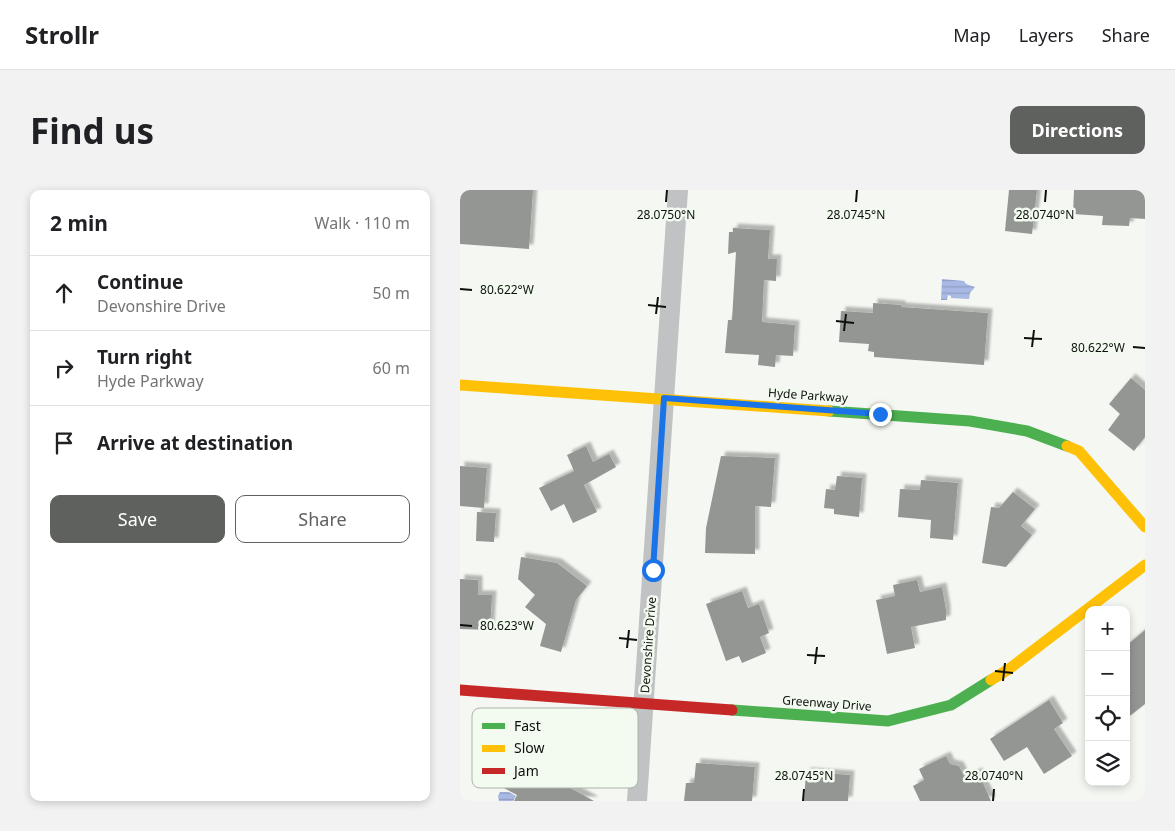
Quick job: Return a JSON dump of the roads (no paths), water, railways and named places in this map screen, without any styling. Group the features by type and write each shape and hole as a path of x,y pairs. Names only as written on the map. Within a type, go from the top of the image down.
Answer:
{"street":[{"name":"Devonshire Drive","path":"638,801 678,190"},
{"name":"Hyde Parkway","path":"460,385 970,421 1027,431 1079,451 1145,527"},
{"name":"Greenway Drive","path":"460,690 888,721 951,705 1009,669 1145,565"}],"water":[{"path":"942,279 964,281 966,284 975,287 970,293 969,299 951,298 948,295 947,300 941,300"},
{"path":"500,792 509,792 516,796 513,801 499,801 498,796"}]}
